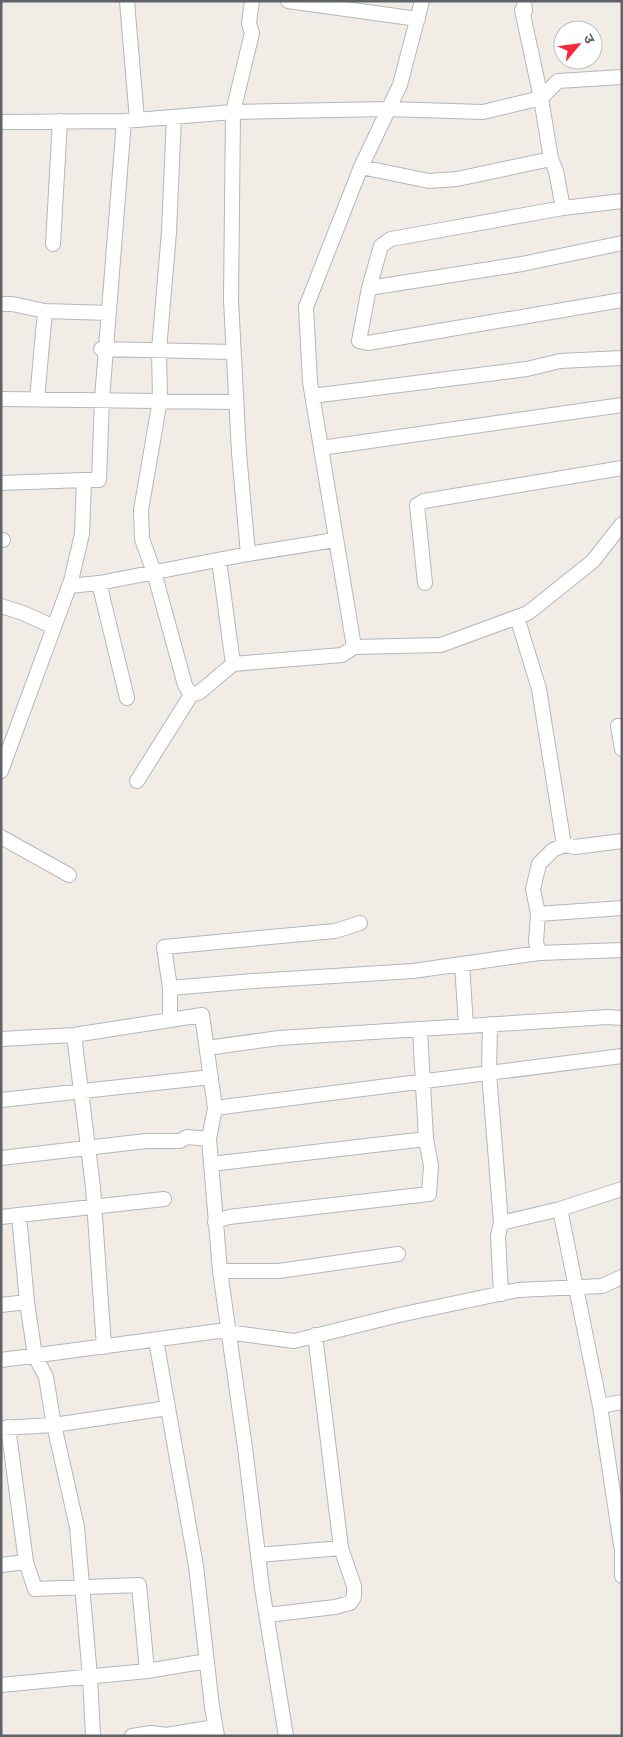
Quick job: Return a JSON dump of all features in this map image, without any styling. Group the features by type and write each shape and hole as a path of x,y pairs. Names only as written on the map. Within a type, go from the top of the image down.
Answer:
{"street":[{"path":"1,483 99,480 104,349 131,120 127,1"},
{"path":"248,554 238,453 231,300 233,112 252,33 249,23 252,1"},
{"path":"288,1 418,20"},
{"path":"354,647 310,382 306,307 361,167 400,85 422,1"},
{"path":"524,1 525,11 522,10 541,98 551,159 556,171 563,208"},
{"path":"1,122 131,120 233,112 388,110 483,112 541,98 558,81 622,77"},
{"path":"174,117 169,232 159,350 160,400 141,510 142,540 154,572 185,685 191,696"},
{"path":"53,244 60,121"},
{"path":"361,167 429,180 448,180 551,159"},
{"path":"622,201 563,208 390,239 381,246 369,288 358,341 368,343 622,300"},
{"path":"369,288 522,264 622,244"},
{"path":"1,304 12,304 45,311 109,313"},
{"path":"38,399 45,311"},
{"path":"104,349 234,352"},
{"path":"312,396 527,369 560,362 622,358"},
{"path":"1,399 236,402"},
{"path":"321,448 622,405"},
{"path":"425,583 417,505 424,501 622,468"},
{"path":"1,771 69,586 82,534 84,480"},
{"path":"137,781 191,696 200,692 233,664 342,655 354,647 441,645 528,613 593,561 622,524"},
{"path":"69,586 99,583 248,554 335,540"},
{"path":"218,560 233,664"},
{"path":"99,583 127,698"},
{"path":"1,606 23,612 54,627"},
{"path":"516,617 539,689 564,845"},
{"path":"618,726 622,749"},
{"path":"1,837 69,875"},
{"path":"539,953 536,942 538,914 533,889 539,864 553,850 564,845 576,847 622,841"},
{"path":"538,914 622,908"},
{"path":"170,1020 170,988 164,947 335,931 360,923"},
{"path":"170,988 413,971 539,953 622,950"},
{"path":"462,964 466,1026"},
{"path":"1,1039 74,1034 202,1015 215,1108 209,1139 220,1271 230,1332 258,1555 286,1736"},
{"path":"207,1048 279,1038 608,1017 622,1018"},
{"path":"490,1024 489,1073 500,1223 498,1236 501,1294"},
{"path":"215,1222 229,1217 429,1194 431,1166 426,1140 420,1030"},
{"path":"74,1034 95,1207 104,1347"},
{"path":"215,1108 622,1056"},
{"path":"1,1100 211,1077"},
{"path":"1,1158 146,1141 180,1141 187,1138 209,1139"},
{"path":"211,1164 426,1140"},
{"path":"500,1223 560,1209 622,1189"},
{"path":"1,1217 164,1199"},
{"path":"560,1209 618,1495 622,1545 622,1576"},
{"path":"19,1215 26,1302 35,1356 46,1377 54,1425 77,1527 93,1736"},
{"path":"220,1271 279,1271 398,1254"},
{"path":"1,1360 219,1331 294,1341 400,1315 518,1290 602,1286 622,1277"},
{"path":"1,1305 26,1302"},
{"path":"267,1615 336,1607 350,1603 354,1597 354,1586 341,1548 315,1336"},
{"path":"132,1736 151,1732 166,1735 216,1731 196,1566 156,1340"},
{"path":"600,1406 622,1402"},
{"path":"147,1672 139,1585 35,1589 26,1562 5,1427 54,1425 168,1408"},
{"path":"258,1555 341,1548"},
{"path":"1,1565 26,1562"},
{"path":"1,1685 147,1672 207,1661"}]}
